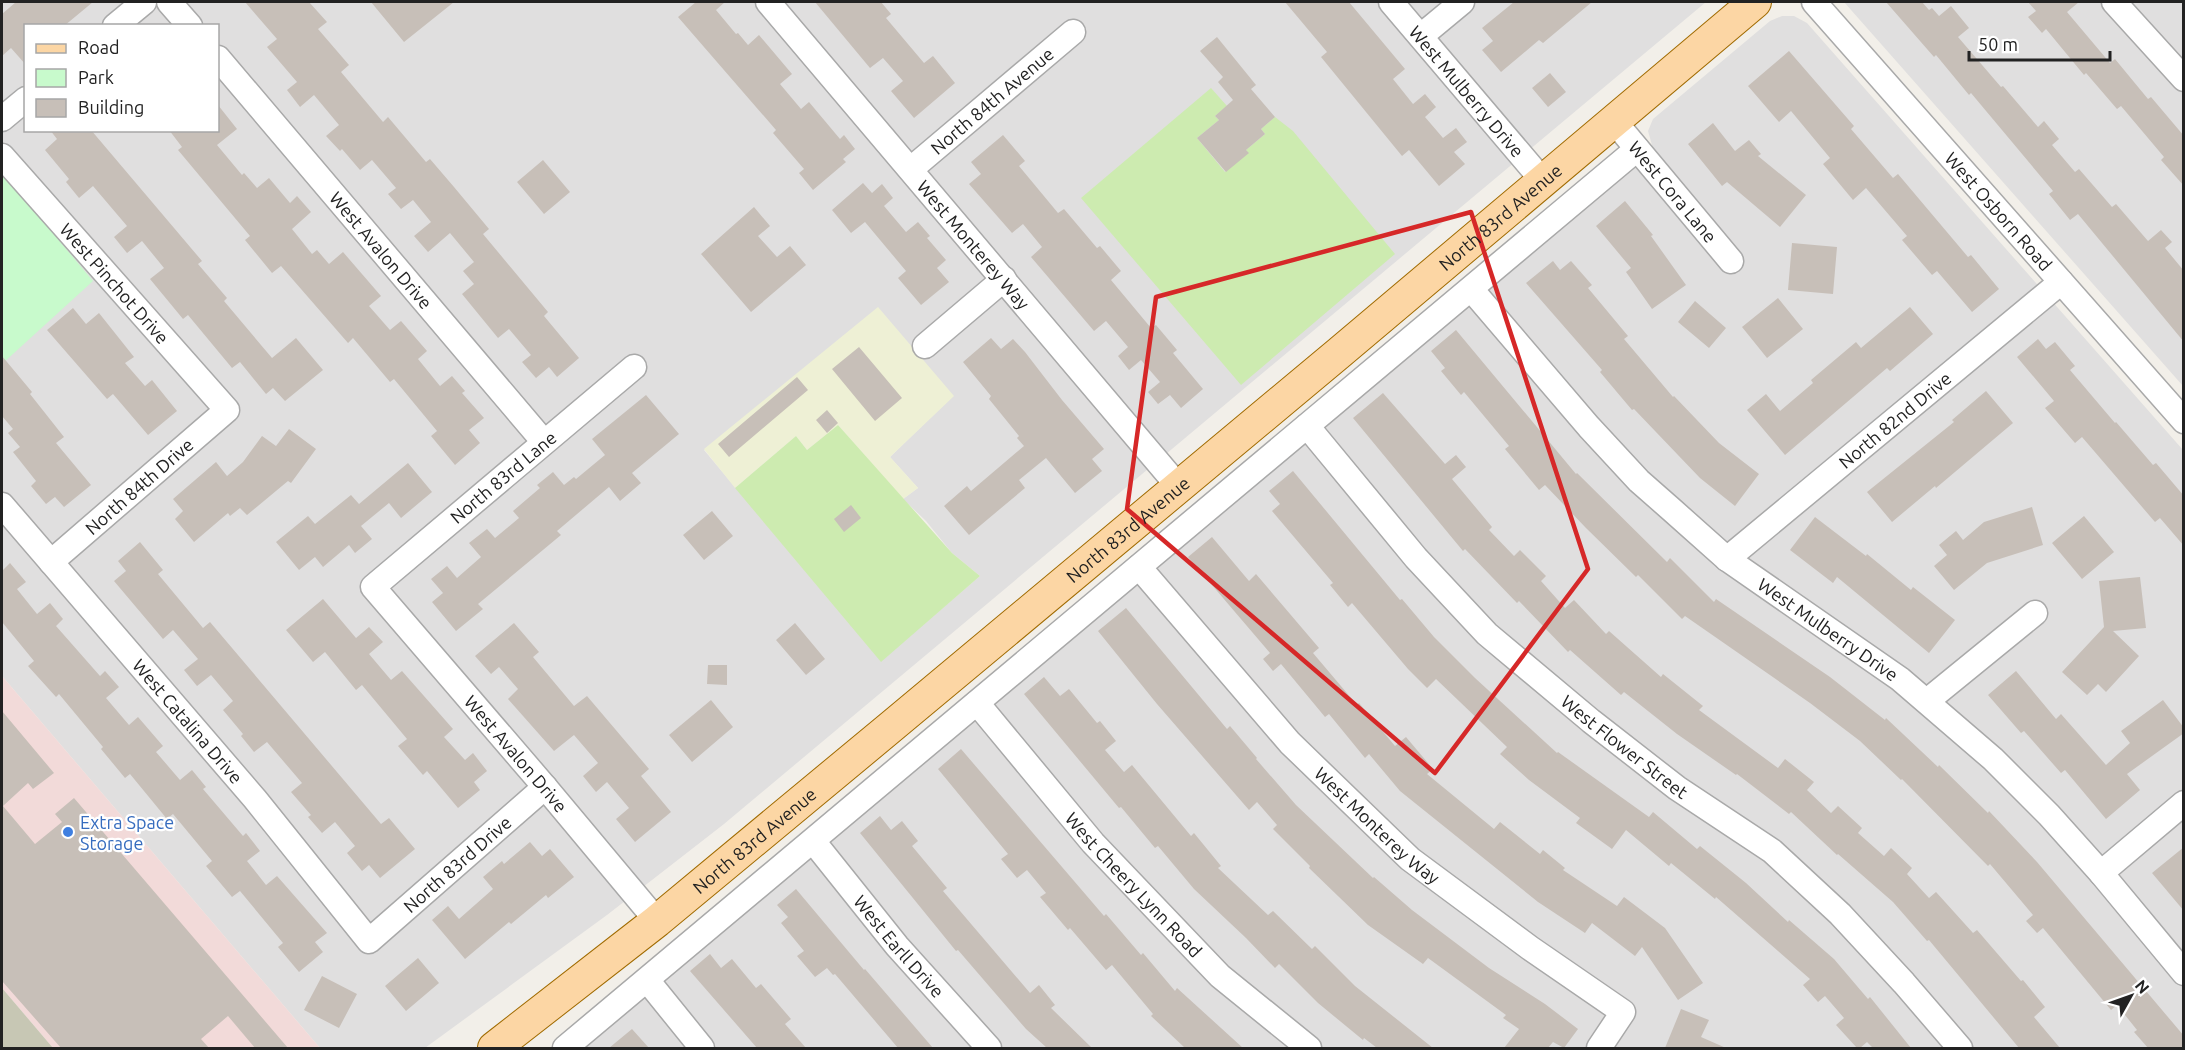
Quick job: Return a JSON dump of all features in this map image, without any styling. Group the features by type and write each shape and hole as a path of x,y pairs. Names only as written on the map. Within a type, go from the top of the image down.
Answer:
{"main road":[{"name":"North 83rd Avenue","path":"494,1048 657,921 1179,487 1755,2"}],"street":[{"path":"117,24 144,2"},
{"path":"169,2 188,24"},
{"name":"West Monterey Way","path":"768,2 1179,487"},
{"name":"West Mulberry Drive","path":"1391,2 1543,181"},
{"path":"1421,36 1462,2"},
{"name":"West Osborn Road","path":"1814,2 2184,421"},
{"path":"2114,2 2184,79"},
{"name":"North 84th Avenue","path":"911,169 1073,32"},
{"name":"West Avalon Drive","path":"219,59 544,442"},
{"path":"2,119 24,101"},
{"name":"West Cora Lane","path":"1614,121 1731,261"},
{"name":"North 83rd Avenue","path":"565,1048 1637,149"},
{"name":"West Pinchot Drive","path":"2,156 227,410"},
{"path":"925,346 1004,279"},
{"name":"North 82nd Drive","path":"1727,559 2061,282"},
{"name":"West Mulberry Drive","path":"1471,289 1639,481 1727,559 1868,656 1927,701 1993,759 2101,873 2184,973"},
{"name":"North 83rd Lane","path":"373,587 634,367"},
{"name":"North 84th Drive","path":"51,562 227,410"},
{"name":"West Flower Street","path":"1307,426 1416,558 1487,634 1591,722 1677,788 1772,851 1840,914 1960,1048"},
{"name":"West Catalina Drive","path":"2,505 255,799 369,941"},
{"name":"West Monterey Way","path":"1139,567 1290,743 1410,860 1530,948 1623,1012 1599,1048"},
{"name":"West Avalon Drive","path":"373,587 657,921"},
{"path":"1927,701 2035,613"},
{"name":"West Cheery Lynn Road","path":"977,703 1094,843 1220,975 1309,1048"},
{"name":"North 83rd Drive","path":"369,941 545,787"},
{"path":"2101,873 2184,803"},
{"name":"West Earll Drive","path":"813,840 897,946 989,1048"},
{"path":"647,980 702,1048"}],"highlighted area":[{"path":"1471,212 1588,569 1435,773 1127,509 1156,297"}],"shaded area":[{"path":"2,2 1706,2 724,824 607,915 425,1048 320,1048 2,676","holes":["953,396 890,457 918,488 903,499 926,521 952,553 980,576 881,661 704,450"]},
{"path":"1844,2 2183,2 2183,386"},
{"path":"1782,16 1794,16 1807,23 2183,450 2183,1048 576,1048 1652,145 1648,131 1653,119 1770,21"},
{"path":"878,307 954,396 890,457 918,488 903,499 838,425 807,450 796,436 735,488 704,449"},
{"name":"Extra Space Storage","path":"2,676 320,1048 53,1048 2,988"},
{"path":"2,988 53,1048 2,1048"}],"green space":[{"path":"1211,88 1227,106 1215,116 1219,120 1197,138 1225,172 1248,153 1246,150 1265,134 1261,129 1275,117 1293,131 1395,254 1241,385 1081,198"},
{"path":"2,172 93,281 2,364"},
{"path":"838,425 952,553 980,576 881,662 735,488 796,436 807,450"}],"building":[{"path":"16,2 93,2 66,24 24,24 24,63 11,48 2,56 2,14"},
{"path":"245,2 309,2 327,22 318,29 349,65 341,72 383,122 388,117 426,162 430,159 489,229 483,234 548,312 544,316 579,358 557,377 549,367 536,378 522,362 531,355 509,329 498,338 462,294 474,284 463,271 474,262 450,233 428,252 414,236 431,222 413,200 401,209 388,194 396,188 372,160 360,170 342,149 340,151 326,136 339,125 314,95 300,107 287,90 297,82 267,47 277,39"},
{"path":"371,2 454,2 404,42"},
{"path":"696,2 725,2 716,10 736,34 738,33 748,45 759,35 792,74 780,84 801,109 809,102 840,139 844,135 855,149 843,159 846,162 813,190 799,173 804,169 773,133 776,130 678,17"},
{"path":"815,2 881,2 891,14 886,18 924,63 933,56 955,83 914,118 891,91 903,81 883,58 870,68"},
{"path":"1285,2 1349,2 1405,69 1393,79 1413,104 1425,94 1436,107 1425,117 1443,138 1456,128 1467,142 1454,152 1465,164 1439,186 1409,150 1402,156 1321,57 1327,52"},
{"path":"1514,2 1592,2 1543,43 1539,40 1501,72 1482,50 1493,41 1482,28"},
{"path":"1886,2 1922,2 1939,16 1951,6 1969,28 1958,37 2038,127 2044,121 2059,139 2052,145 2075,172 2079,169 2112,207 2116,204 2148,241 2161,230 2172,242 2165,248 2184,271 2184,342 2078,214 2070,220 2049,194 2053,191 1971,93 1969,95 1936,55 1934,57"},
{"path":"2028,2 2079,2 2067,12 2110,63 2115,59 2148,99 2151,97 2184,136 2184,186 2161,160 2164,157 2121,106 2117,109 2086,73 2084,75 2046,29 2042,33 2028,17 2036,11"},
{"path":"1217,37 1256,85 1251,89 1275,117 1261,129 1265,134 1246,150 1249,153 1226,172 1197,138 1219,120 1215,116 1233,100 1218,82 1223,77 1200,51"},
{"path":"1789,51 1854,126 1851,129 1893,178 1898,174 1968,257 1971,255 1999,289 1972,312 1937,271 1932,275 1902,240 1907,236 1866,188 1853,200 1823,164 1830,158 1791,111 1779,122 1748,86"},
{"path":"1550,73 1566,92 1548,107 1532,88"},
{"path":"219,106 237,129 217,145 242,175 244,173 257,188 269,178 290,203 297,196 311,212 292,229 312,254 317,250 329,264 343,252 381,296 369,306 390,330 401,321 427,351 418,359 440,386 452,376 465,391 462,393 484,418 469,430 480,443 455,465 431,436 437,431 394,379 390,382 353,338 348,343 281,266 272,273 245,240 250,236 178,150 182,147 171,132 219,132"},
{"path":"1713,123 1735,151 1749,140 1761,154 1758,156 1806,195 1780,227 1727,182 1722,186 1688,144"},
{"path":"52,132 93,132 202,261 198,264 227,298 224,301 272,358 296,338 323,370 285,401 273,388 266,394 240,362 232,368 188,315 183,319 150,279 164,268 142,241 127,253 114,237 127,226 93,186 79,198 66,182 69,179 45,150 57,139"},
{"path":"1003,135 1025,161 1019,166 1058,213 1064,209 1097,248 1100,246 1121,271 1111,280 1151,328 1156,325 1177,350 1173,353 1203,389 1181,408 1170,395 1158,404 1148,392 1160,382 1141,360 1129,370 1118,356 1128,347 1106,321 1094,331 1031,257 1042,247 1023,224 1012,233 969,184 981,174 971,162"},
{"path":"543,160 570,192 544,214 517,182"},
{"path":"863,183 872,193 882,184 893,198 884,206 906,232 918,222 930,236 927,238 946,260 937,268 949,282 921,305 898,278 906,271 865,222 851,233 832,210"},
{"path":"1625,201 1653,235 1651,236 1686,285 1652,309 1626,272 1631,268 1596,226"},
{"path":"754,207 770,226 758,236 777,257 790,246 806,265 751,312 701,254"},
{"path":"1792,243 1837,247 1833,294 1788,290"},
{"path":"1553,261 1560,270 1571,261 1592,285 1588,288 1628,336 1624,339 1673,397 1719,443 1759,474 1735,506 1700,478 1634,409 1632,410 1600,372 1602,370 1526,283"},
{"path":"1778,298 1803,329 1767,358 1742,327"},
{"path":"1695,301 1726,328 1709,348 1678,322"},
{"path":"1910,307 1933,334 1890,371 1887,368 1785,455 1747,410 1766,394 1780,411 1813,383 1811,380 1856,342 1861,348"},
{"path":"73,308 86,324 99,313 134,357 125,363 145,386 152,380 177,411 148,435 113,394 107,399 47,330"},
{"path":"1456,330 1576,474 1667,562 1670,558 1714,602 1716,599 1830,677 1885,720 1886,718 1988,813 1989,811 2037,862 2184,1036 2184,1048 2148,1048 2134,1032 2137,1030 2117,1005 2111,1010 2043,928 2037,933 2026,921 2033,915 1990,864 1988,866 1902,779 1860,741 1810,703 1685,616 1682,619 1638,575 1636,577 1545,485 1539,490 1505,449 1509,446 1464,392 1461,395 1441,371 1445,368 1431,351"},
{"path":"991,338 1001,349 1013,339 1025,352 1104,449 1092,459 1102,471 1075,493 1046,458 1019,480 1025,488 969,535 944,506 967,486 971,491 1024,446 1017,438 1019,436 989,399 991,396 963,362"},
{"path":"2038,339 2046,349 2055,342 2075,366 2070,370 2153,465 2156,463 2184,496 2184,546 2160,518 2155,522 2082,437 2075,443 2045,408 2054,401 2017,357"},
{"path":"859,347 902,398 875,421 832,369"},
{"path":"2,356 32,392 30,394 64,437 56,443 91,485 64,507 55,497 46,504 31,486 36,481 13,452 20,447 8,433 13,429 2,416"},
{"path":"797,377 808,390 729,457 718,444"},
{"path":"1986,391 2013,423 1892,522 1867,492 1954,422 1952,420"},
{"path":"1383,393 1445,464 1456,455 1466,467 1452,479 1492,527 1489,530 1514,556 1520,550 1546,576 1541,581 1565,608 1574,600 1606,634 1609,631 1661,677 1663,674 1703,706 1699,710 1778,768 1785,759 1814,782 1807,790 1831,813 1838,806 1862,828 1858,833 1884,856 1891,848 1912,868 1907,874 1929,898 1936,892 1973,933 1977,930 2021,981 2023,980 2045,1007 2034,1017 2060,1048 2019,1048 1929,940 1927,941 1893,902 1837,855 1791,812 1789,814 1737,774 1677,734 1624,692 1621,695 1570,650 1568,652 1465,549 1463,551 1353,418"},
{"path":"646,395 679,434 632,473 641,483 620,501 609,487 557,531 561,535 478,604 483,609 456,631 432,602 443,593 431,579 447,566 457,578 481,557 469,543 487,529 495,538 519,518 513,511 540,488 537,485 553,472 564,485 574,477 576,479 605,455 592,439"},
{"path":"827,410 838,423 827,433 816,420"},
{"path":"289,429 316,449 291,483 288,481 247,515 240,508 230,516 228,513 194,542 175,519 183,511 173,499 216,462 227,476 243,462 262,436 276,446"},
{"path":"408,463 432,492 401,518 389,503 361,526 372,539 355,553 349,545 323,567 315,557 299,570 276,542 308,516 315,524 351,495 359,504"},
{"path":"1293,471 1400,600 1402,599 1434,637 1475,678 1557,753 1649,817 1653,812 1697,849 1700,846 1746,883 1788,922 1789,920 1834,959 1868,999 1870,997 1911,1048 1873,1048 1867,1042 1857,1048 1836,1025 1844,1018 1825,996 1818,1002 1803,985 1810,979 1716,897 1715,899 1671,863 1669,866 1626,830 1612,849 1576,823 1580,818 1529,780 1500,754 1507,747 1436,679 1427,688 1352,603 1348,607 1330,585 1333,583 1272,511 1280,504 1269,491"},
{"path":"851,505 861,518 844,532 834,519"},
{"path":"2032,507 2043,545 1987,563 1954,590 1934,566 1947,555 1939,545 1956,531 1963,540 1984,522"},
{"path":"712,511 733,536 704,560 683,535"},
{"path":"2084,516 2114,552 2082,579 2052,543"},
{"path":"1815,517 1866,556 1867,554 1911,590 1913,587 1955,620 1929,653 1837,577 1833,583 1790,550"},
{"path":"1212,537 1249,581 1256,574 1319,648 1313,653 1395,746 1406,737 1433,769 1427,774 1494,829 1500,822 1540,854 1543,850 1565,868 1563,870 1617,906 1624,897 1665,928 1703,983 1678,1000 1642,947 1635,956 1592,923 1585,933 1538,902 1400,791 1369,754 1365,758 1329,714 1325,717 1281,664 1273,671 1263,659 1270,653 1188,557"},
{"path":"140,542 163,570 158,574 203,628 210,622 381,824 389,818 415,849 380,878 369,865 362,871 347,853 355,846 335,822 322,833 308,817 311,815 291,792 302,783 267,742 254,752 241,736 243,734 223,710 233,701 211,675 197,686 184,670 198,659 173,630 163,639 114,581 126,571 118,561"},
{"path":"10,563 26,582 17,589 37,614 50,603 63,619 56,626 100,676 105,671 119,687 106,698 129,725 138,717 163,746 156,752 180,780 192,770 206,787 203,789 243,836 246,833 260,851 247,861 266,885 277,876 327,933 315,942 323,952 299,972 278,947 283,943 240,891 232,897 206,866 212,861 173,814 167,819 130,774 125,778 101,749 103,747 59,694 56,697 28,666 34,661 2,622 2,571"},
{"path":"2140,577 2146,628 2113,631 2139,656 2106,692 2098,684 2087,695 2062,672 2104,627 2099,581"},
{"path":"323,599 356,638 369,627 383,642 369,654 391,680 402,671 453,729 444,737 465,760 473,753 487,771 474,782 480,790 458,808 427,771 423,775 398,746 407,739 362,685 356,690 325,652 313,662 286,630"},
{"path":"1126,608 1227,729 1230,726 1296,805 1373,878 1489,968 1545,1004 1578,1029 1564,1048 1553,1042 1548,1048 1504,1048 1519,1029 1503,1018 1506,1015 1428,958 1423,964 1368,925 1309,868 1310,866 1273,829 1277,825 1257,802 1249,810 1157,704 1098,631"},
{"path":"514,623 539,652 533,657 574,706 587,696 649,769 641,776 671,812 635,842 616,819 629,808 607,782 596,792 583,776 598,763 574,735 554,751 508,699 518,689 499,667 491,674 475,656"},
{"path":"795,623 825,659 806,675 776,640"},
{"path":"708,665 727,665 727,685 707,684"},
{"path":"2016,671 2056,719 2061,714 2106,765 2130,743 2121,731 2163,700 2184,728 2184,733 2127,774 2140,790 2106,819 2065,770 2061,773 2024,731 2021,733 1988,695"},
{"path":"1044,677 1060,696 1069,689 1097,723 1100,721 1116,741 1105,750 1124,772 1132,765 1191,836 1194,833 1221,866 1218,868 1268,915 1273,911 1312,949 1315,946 1355,986 1433,1048 1377,1048 1364,1038 1363,1040 1318,1003 1279,964 1275,968 1194,889 1158,846 1155,848 1024,694"},
{"path":"711,700 733,727 692,762 669,735"},
{"name":"Extra Space Storage","path":"2,711 54,773 33,789 28,783 3,806 35,844 62,822 55,814 74,798 288,1048 255,1048 228,1016 201,1039 209,1048 61,1048 2,981"},
{"path":"961,749 1104,916 1106,914 1141,955 1143,953 1175,991 1177,988 1243,1048 1185,1048 1151,1016 1153,1014 1112,965 1106,970 1070,928 1068,930 1040,897 1046,893 1027,870 1017,878 1001,859 1008,854 938,769"},
{"path":"880,816 891,830 902,821 918,841 912,846 947,888 943,891 1030,993 1039,985 1055,1005 1051,1008 1092,1048 1047,1048 1026,1029 958,950 956,951 860,833"},
{"path":"530,842 542,856 550,849 574,877 548,898 546,895 511,924 509,922 465,959 432,920 448,906 459,919 493,889 483,877 502,861 504,864"},
{"path":"2184,847 2184,911 2152,873"},
{"path":"796,889 933,1048 898,1048 835,974 833,975 827,968 815,977 797,956 804,951 781,923 788,917 777,905"},
{"path":"710,954 721,968 732,959 756,988 761,984 791,1019 785,1024 806,1048 757,1048 690,971"},
{"path":"418,958 439,983 406,1011 385,986"},
{"path":"322,976 357,994 339,1028 304,1010"},
{"path":"1681,1009 1709,1020 1701,1037 1726,1048 1665,1048"},
{"path":"632,1029 649,1048 609,1048"}],"place":[{"name":"Extra Space Storage","path":"68,832"}]}
